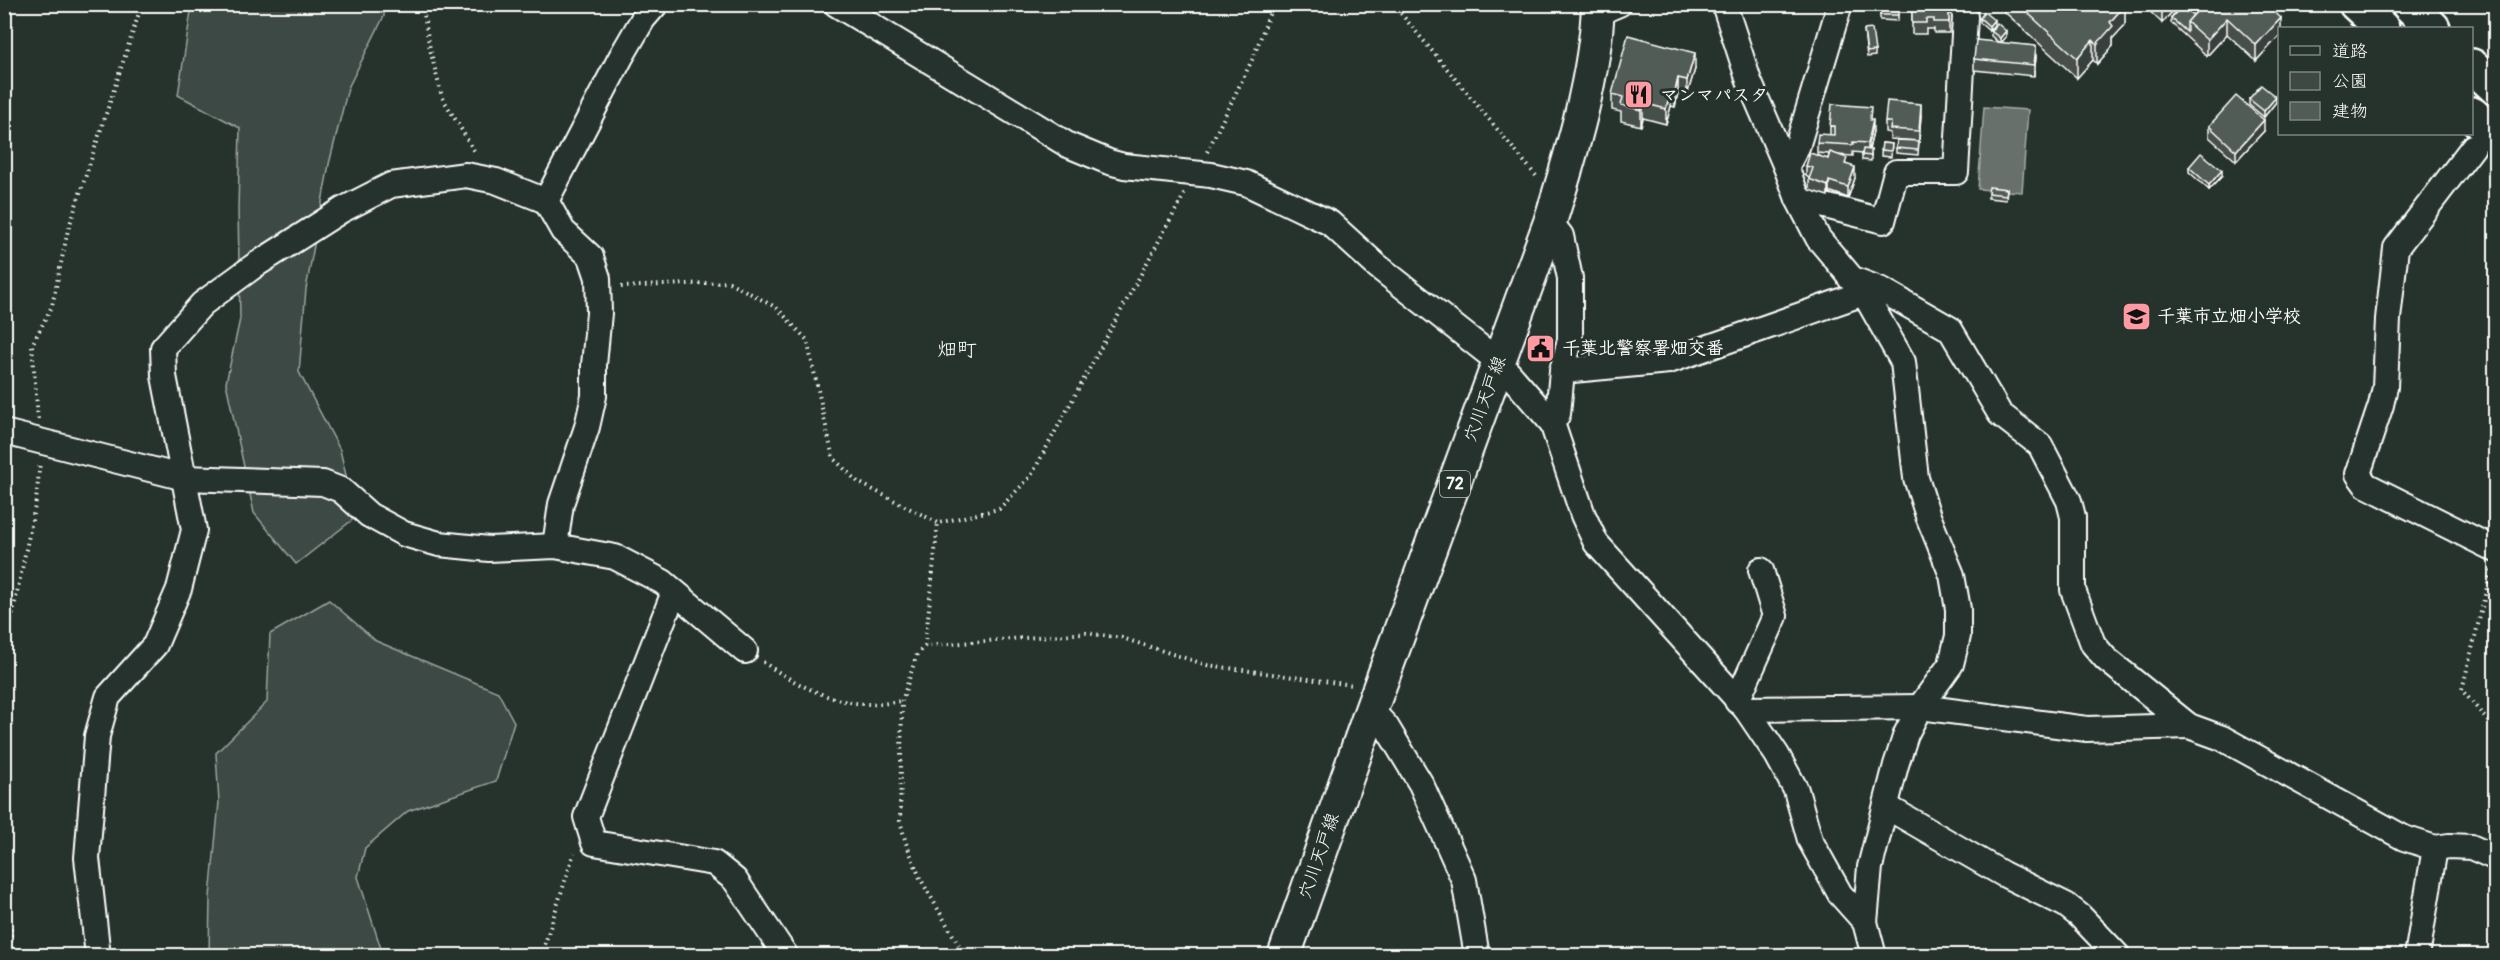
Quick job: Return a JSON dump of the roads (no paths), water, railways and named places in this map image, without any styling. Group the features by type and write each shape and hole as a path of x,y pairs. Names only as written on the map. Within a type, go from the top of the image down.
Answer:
{"highway":[{"path":"2356,4 2381,27"},
{"path":"2408,4 2432,27"},
{"path":"2473,67 2496,88"},
{"path":"2473,116 2484,142"}],"main road":[{"name":"穴川天戸線","path":"1284,956 1554,210 1605,7"}],"street":[{"path":"546,201 621,57 643,19 656,4"},
{"path":"836,4 1068,145 1124,166 1196,173 1246,183 1330,223 1384,271 1499,362 1552,423 1582,515 1596,543 1742,705 1777,755 1796,790 1810,840 1825,871 1840,894 1865,922"},
{"path":"1724,4 1749,81 1798,200 1818,238 1857,285 1903,362 1916,478 1928,516 1952,575 1958,609 1958,636 1951,664 1920,707 1906,734 1870,867 1865,922 1874,956"},
{"path":"1786,167 1797,147 1840,4"},
{"path":"1798,200 1883,221 1896,172 1956,172 1965,17 1963,4"},
{"path":"2484,142 2396,248 2388,319 2385,387 2358,474 2366,485 2494,556"},
{"path":"98,956 87,858 97,736 108,697 155,645 179,589 194,531 164,376 163,348 202,304 254,266 342,210 391,185 466,176 496,181 546,201 563,231 591,257 598,278 599,313 594,365 594,396 587,427 561,504 555,546"},
{"path":"1552,423 1558,414 1562,371 1569,340 1570,278 1554,210"},
{"path":"1562,371 1670,361 1857,285 1882,290 1950,329 2000,414 2040,445 2069,501 2073,517 2073,590 2093,644 2106,659 2189,726 2222,738 2404,838 2435,848 2471,847 2496,858"},
{"path":"4,432 39,439 185,478 323,483 341,490 369,515 404,534 439,544 489,549 555,546 615,557 663,582 745,651"},
{"path":"1742,705 1775,616 1761,570"},
{"path":"674,592 586,817 594,843 714,863 735,880 786,956"},
{"path":"1375,700 1386,726 1421,784 1464,880 1477,956"},
{"path":"1742,705 1920,707 2087,729 2189,726"},
{"path":"1887,807 2003,874 2066,905 2080,916 2118,956"},
{"path":"2417,956 2435,848"}],"place":[{"name":"マンマパスタ","path":"1639,95"},
{"name":"千葉市立畑小学校","path":"2136,316"},
{"name":"千葉北警察署畑交番","path":"1541,348"}],"district":[{"name":"畑町","path":"957,349"}]}
